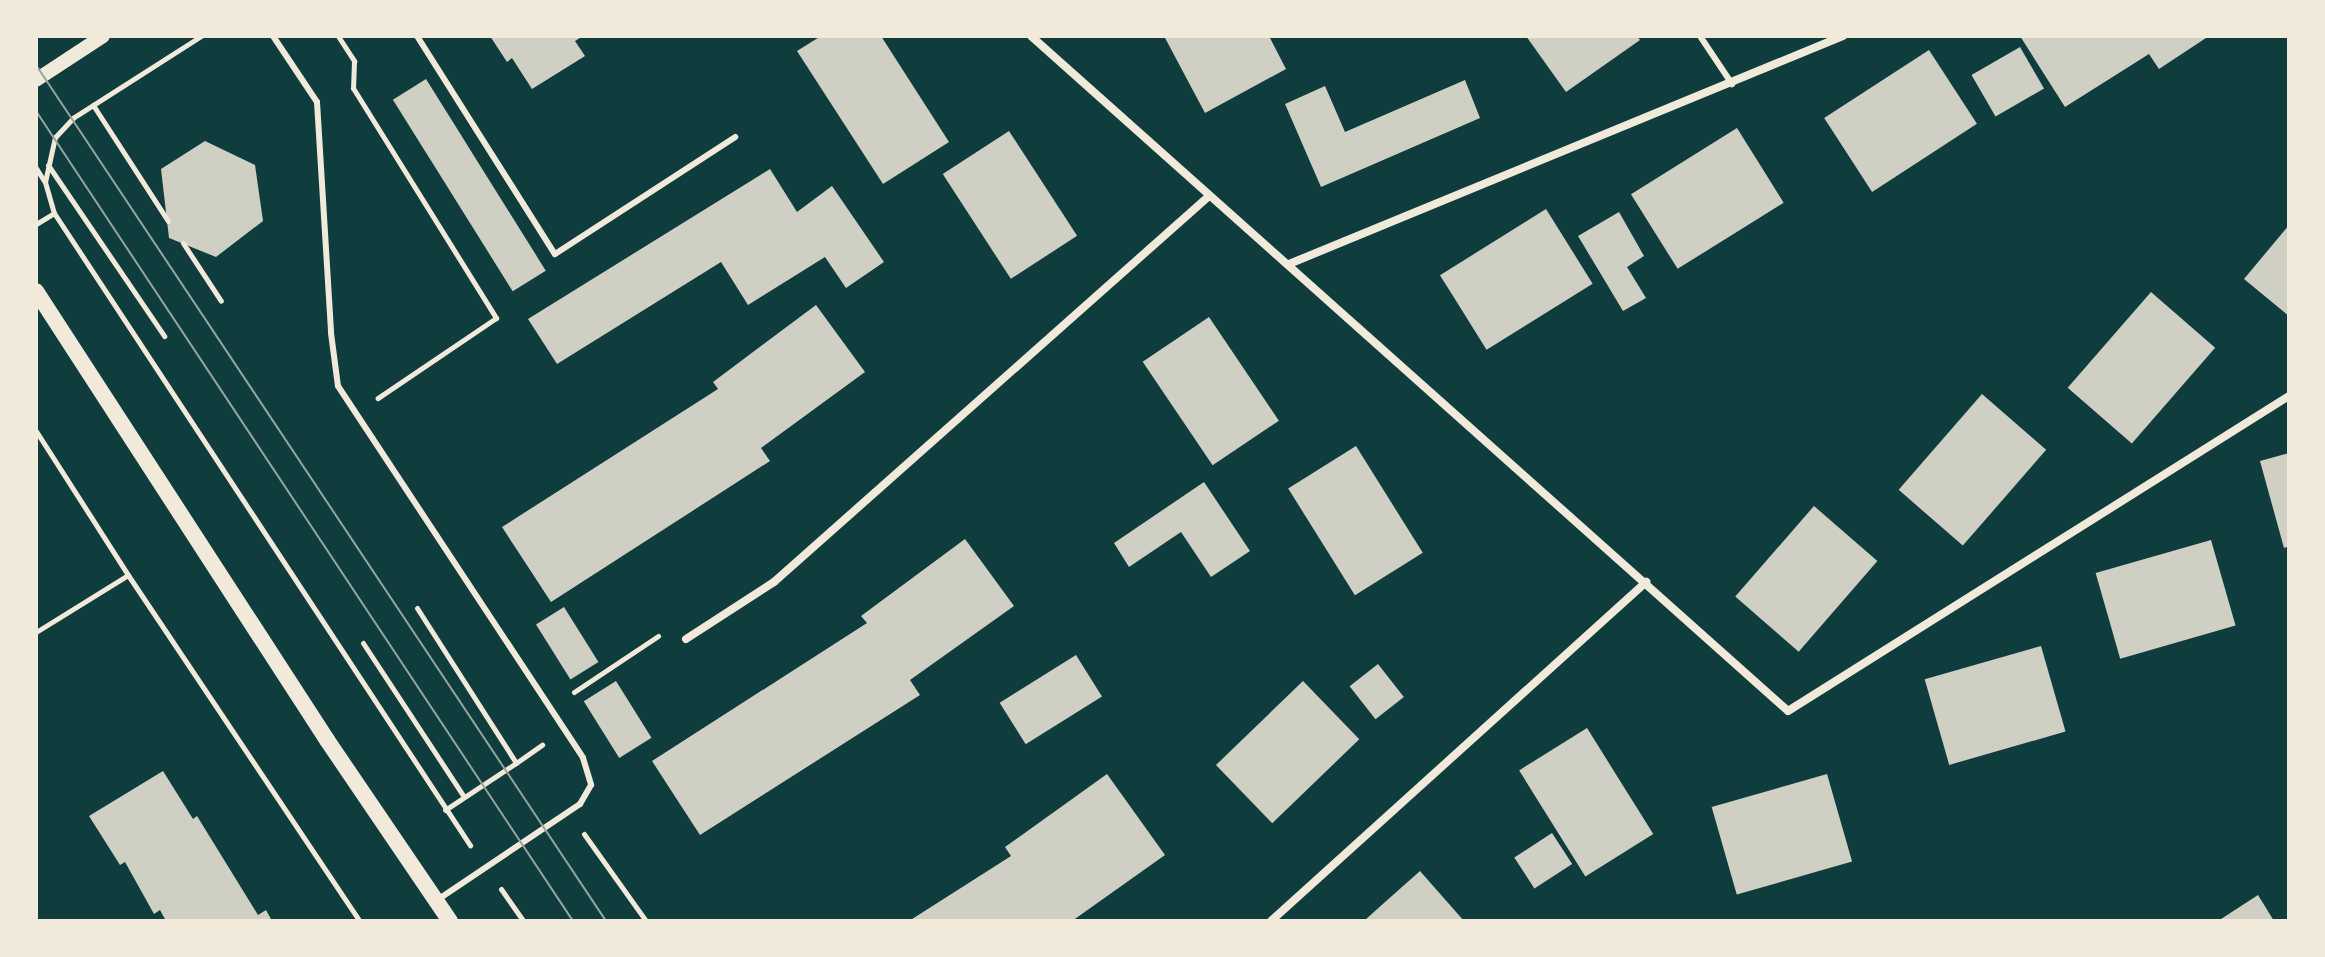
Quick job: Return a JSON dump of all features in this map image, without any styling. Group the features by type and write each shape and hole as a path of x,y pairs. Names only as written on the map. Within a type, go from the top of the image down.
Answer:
{"main road":[{"path":"36,291 450,921"}],"street":[{"path":"36,80 103,36"},
{"path":"1031,36 1788,711 2289,396"},
{"path":"1289,264 1843,36"},
{"path":"686,639 774,582 1209,196"},
{"path":"1271,921 1646,582"}],"lane":[{"path":"273,36 317,102 331,333 338,386 583,758 591,785 580,804 435,901"},
{"path":"417,36 555,254 735,137"},
{"path":"1700,36 1732,84"}],"path":[{"path":"45,182 46,164 55,137 73,118 201,36"},
{"path":"338,36 354,61 353,88 496,318 356,412"},
{"path":"93,105 168,221"},
{"path":"46,164 164,336"},
{"path":"36,168 45,182 54,213 445,810 523,921"},
{"path":"36,224 54,213"},
{"path":"183,243 221,301"},
{"path":"36,431 128,575 360,921"},
{"path":"36,632 128,575"},
{"path":"417,608 516,763 445,810"},
{"path":"363,643 464,797"},
{"path":"577,690 624,658"},
{"path":"568,812 646,921"}],"building":[{"path":"490,36 583,36 575,41 585,56 532,89 512,58 507,62"},
{"path":"821,36 881,36 949,142 883,184 797,51"},
{"path":"1164,36 1269,36 1286,69 1205,113"},
{"path":"1526,36 1637,36 1640,40 1566,92"},
{"path":"2020,36 2209,36 2159,69 2149,54 2065,107"},
{"path":"2020,47 2044,89 1996,117 1972,75"},
{"path":"1929,50 1977,124 1872,192 1824,118"},
{"path":"426,79 546,271 513,291 393,100"},
{"path":"1465,80 1480,118 1321,187 1285,104 1325,86 1345,132"},
{"path":"1737,128 1784,203 1678,269 1631,194"},
{"path":"1009,131 1077,236 1011,279 943,174"},
{"path":"205,141 255,165 263,221 216,257 169,238 161,169"},
{"path":"770,169 797,212 832,186 884,262 846,288 825,257 748,305 721,262 557,364 528,319"},
{"path":"1546,209 1593,284 1487,350 1440,275"},
{"path":"1619,212 1644,256 1627,267 1646,298 1623,311 1578,236"},
{"path":"2289,225 2289,316 2244,279"},
{"path":"2151,292 2215,348 2132,444 2068,388"},
{"path":"816,305 865,372 761,448 770,461 551,602 502,527 718,389 713,382"},
{"path":"1209,317 1279,421 1213,465 1143,362"},
{"path":"1982,394 2046,450 1963,546 1899,490"},
{"path":"1356,446 1423,553 1355,595 1288,488"},
{"path":"2289,453 2289,546 2284,548 2260,461"},
{"path":"1204,482 1250,551 1211,577 1181,532 1129,567 1114,543"},
{"path":"1814,506 1877,561 1799,652 1735,597"},
{"path":"965,539 1014,606 910,680 920,695 700,835 652,761 867,623 861,616"},
{"path":"2211,540 2236,626 2120,659 2096,573"},
{"path":"564,607 598,662 570,680 536,624"},
{"path":"2041,646 2066,732 1949,765 1925,679"},
{"path":"1076,655 1102,697 1026,744 1000,703"},
{"path":"1378,664 1404,697 1375,719 1350,686"},
{"path":"616,681 652,738 619,758 584,701"},
{"path":"1303,681 1359,739 1272,823 1216,765"},
{"path":"1587,728 1653,834 1585,876 1519,770"},
{"path":"163,771 193,819 197,816 258,915 266,910 272,921 166,921 160,910 154,914 125,862 120,865 89,816"},
{"path":"1107,774 1165,855 1072,921 909,921 1011,856 1005,847"},
{"path":"1827,774 1852,861 1737,895 1712,807"},
{"path":"1552,833 1572,864 1534,889 1514,858"},
{"path":"1420,871 1464,921 1364,921 1375,911"},
{"path":"2258,895 2274,921 2218,921"}],"tram line":[{"path":"36,65 606,921"},
{"path":"36,111 573,921"}]}
